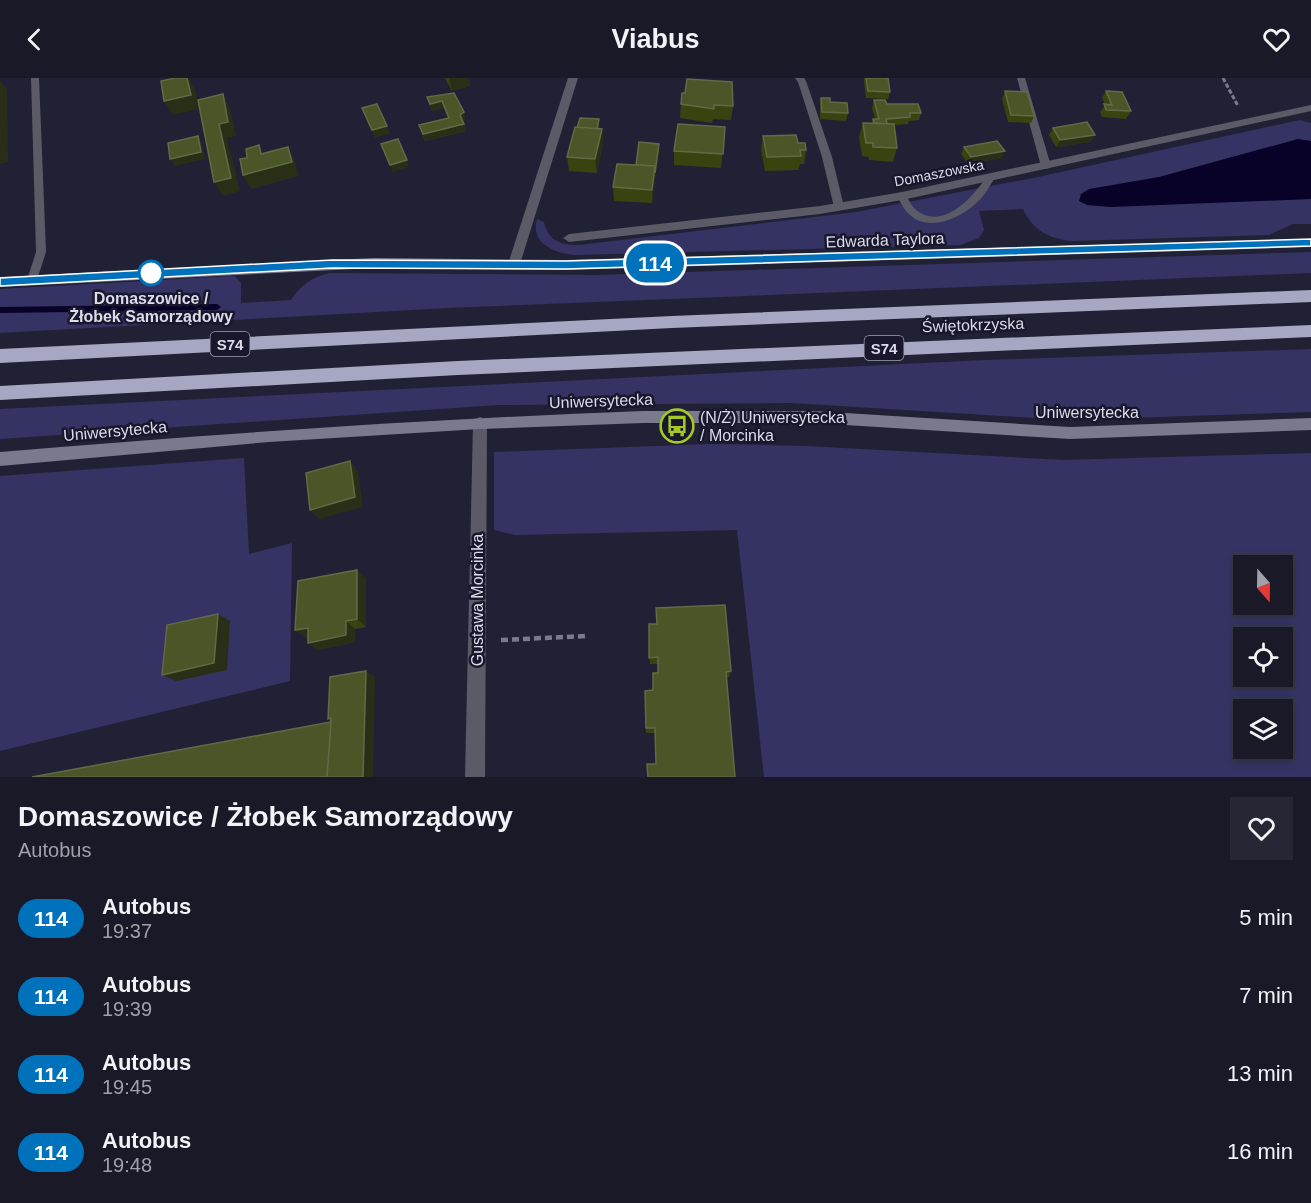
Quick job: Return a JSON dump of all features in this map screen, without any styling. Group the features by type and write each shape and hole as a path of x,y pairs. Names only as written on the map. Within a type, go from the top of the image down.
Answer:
{"highway":[{"name":"Świętokrzyska","path":"0,356 461,333 1311,296"},
{"name":"Świętokrzyska","path":"0,393 458,368 1311,331"}],"street":[{"path":"514,264 573,78"},
{"name":"Domaszowska","path":"569,238 839,207 902,196 1311,108"},
{"name":"Edwarda Taylora","path":"0,282 245,268 461,263 790,260 1311,243"},
{"name":"Uniwersytecka","path":"0,459 269,436 480,423 643,417 813,417 1070,433 1311,424"},
{"name":"Gustawa Morcinka","path":"476,777 480,423"}],"lane":[{"path":"32,280 41,252 35,78"},
{"path":"799,78 827,157 839,207"},
{"path":"1021,78 1046,166"},
{"path":"902,196 909,209 920,218 932,221 946,219 979,196 989,179"}],"path":[{"path":"1223,78 1245,123"},
{"path":"513,639 586,636"}],"shaded area":[{"path":"1300,120 1311,123 1311,224 1293,224 1269,235 1071,241 1042,232 1027,217 1023,209 979,211 984,230 979,238 961,245 576,255 546,246 537,235 537,219 544,222 549,234 556,241 579,245 856,212 1038,177"},
{"path":"1298,139 1311,141 1311,199 1111,207 1087,205 1079,201 1081,194 1089,189 1159,177"},
{"path":"1311,252 1311,273 447,308 0,333 0,289 235,276 241,283 241,303 291,300 308,282 330,273 595,275"},
{"path":"1311,349 1311,412 1068,420 791,403 498,405 0,439 0,409 985,360"},
{"path":"710,444 807,446 1063,460 1311,453 1311,777 764,777 737,530 515,535 494,530 494,452"},
{"path":"244,458 249,554 292,543 290,681 0,751 0,476"}],"building":[{"path":"187,78 191,95 164,101 161,81"},
{"path":"866,78 888,78 890,92 868,91"},
{"path":"687,79 732,82 733,106 714,105 714,109 681,104"},
{"path":"1005,91 1027,92 1034,116 1011,115"},
{"path":"1106,91 1122,92 1131,111 1106,110 1104,104 1112,105"},
{"path":"454,93 464,112 460,115 464,124 423,134 419,125 449,118 442,101 430,104 427,97"},
{"path":"223,94 228,122 219,124 231,178 214,182 198,100"},
{"path":"821,98 830,98 830,102 847,103 848,113 822,112"},
{"path":"874,100 885,100 887,104 918,104 921,113 910,113 910,117 886,119 887,124 874,123 873,119 879,119"},
{"path":"377,104 387,126 372,130 362,108"},
{"path":"580,118 599,119 597,129 577,128"},
{"path":"1087,122 1095,135 1060,140 1053,128"},
{"path":"863,123 894,124 897,148 873,147 873,143 866,143"},
{"path":"678,124 725,127 723,154 674,151"},
{"path":"575,127 602,129 595,159 567,157"},
{"path":"796,135 798,143 805,143 806,150 800,150 801,156 767,157 763,136"},
{"path":"198,136 201,152 170,159 168,143"},
{"path":"398,139 407,160 390,165 381,144"},
{"path":"997,141 1005,151 971,157 964,147"},
{"path":"639,142 659,144 655,173 655,166 636,165"},
{"path":"259,145 261,154 288,147 292,162 243,175 240,159 247,158 246,149"},
{"path":"617,164 655,166 652,190 613,187"},
{"path":"350,461 355,497 310,510 306,473"},
{"path":"357,570 357,619 346,621 346,635 308,643 308,628 295,630 298,581"},
{"path":"725,605 731,671 726,672 735,777 648,777 647,764 656,764 655,728 646,728 645,691 653,690 653,673 658,673 658,657 649,658 649,624 657,624 656,608"},
{"path":"218,614 214,663 162,675 167,625"},
{"path":"366,671 363,777 326,777 331,718 328,719 330,677"},
{"path":"331,722 327,777 32,777"}],"waterway":[{"path":"0,310 217,307"}],"bus line":[{"name":"114","path":"0,282 332,264 566,265 1311,243"}],"place":[{"name":"Domaszowice / Żłobek Samorządowy","path":"151,273"},
{"name":"(N/Ż) Uniwersytecka / Morcinka","path":"677,426"}]}
